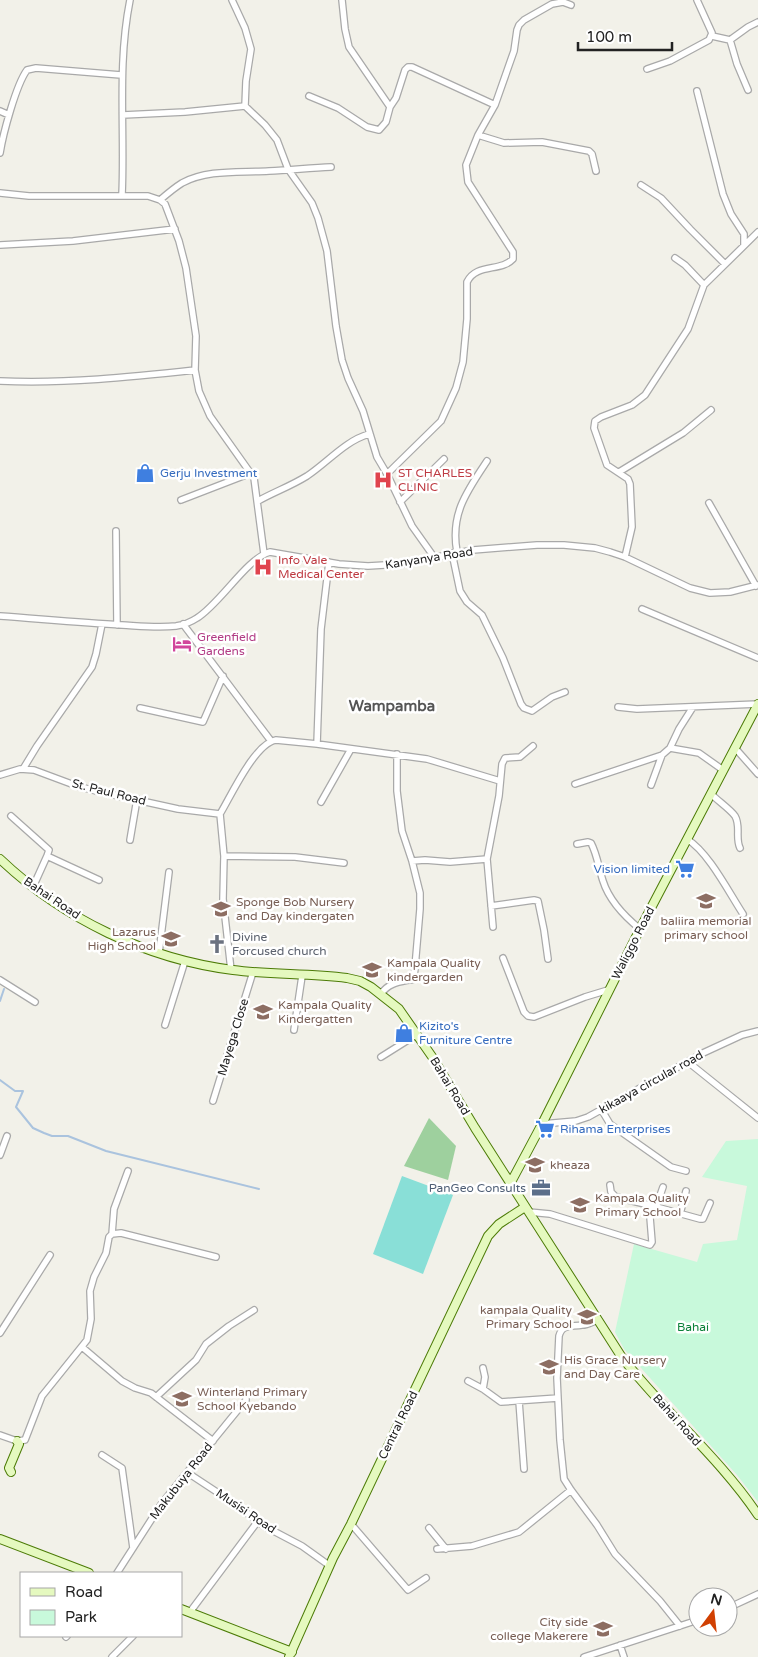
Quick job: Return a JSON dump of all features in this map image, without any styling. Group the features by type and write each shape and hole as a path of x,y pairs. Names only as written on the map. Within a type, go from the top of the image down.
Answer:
{"street":[{"path":"122,195 123,115 121,75 130,0"},
{"path":"232,0 250,44 245,106 278,140 288,170 312,203 327,251 336,326 342,360 348,378 363,411 377,456 418,536 434,557"},
{"path":"342,0 344,29 349,47 390,107"},
{"path":"698,0 712,36"},
{"path":"387,474 440,421 456,388 464,362 467,282 469,278 473,273 508,264 513,259 513,252 468,182 466,165 478,135 495,105 514,51 517,30 520,25 552,4 563,2 571,5"},
{"path":"712,36 730,40 758,22"},
{"path":"647,69 670,61 706,43 712,36"},
{"path":"730,40 737,64 748,90"},
{"path":"309,96 338,108 360,123 379,130 386,122 390,107 396,98 404,70 412,67 495,105"},
{"path":"0,153 9,115 25,73 31,68 121,75"},
{"path":"697,91 723,194 731,214 744,234 744,245"},
{"path":"123,115 186,112 245,106"},
{"path":"0,111 9,115"},
{"path":"478,135 504,143 542,142 589,151 592,154 596,171"},
{"path":"160,200 180,184 195,178 228,172 331,167"},
{"path":"640,185 661,198 725,264"},
{"path":"0,193 29,196 148,196 165,204 175,229 186,268 196,336 195,370 199,392 205,407 252,473 256,483 264,554 201,616 183,624 168,627 117,625 0,616"},
{"path":"0,245 73,241 175,229"},
{"path":"625,557 632,528 631,491 628,480 607,465 594,428 595,422 601,417 632,405 645,395 688,329 704,285 758,232"},
{"path":"675,258 685,264 704,285"},
{"path":"0,381 70,380 195,370"},
{"path":"619,472 683,434 711,410"},
{"path":"258,501 297,482 353,440 369,434"},
{"path":"400,502 444,458"},
{"path":"487,461 471,483 460,506 455,530 454,553 460,591 468,602 482,615 524,708 532,711 552,697 565,692"},
{"path":"181,500 252,473"},
{"path":"709,503 757,586"},
{"path":"116,531 117,625"},
{"name":"Kanyanya Road","path":"264,554 278,552 353,565 388,565 402,564 454,553 536,545 564,545 594,548 625,557 700,591 719,593 757,586"},
{"path":"317,744 321,628 329,562"},
{"path":"642,609 758,658"},
{"path":"23,769 92,667 102,624"},
{"path":"183,624 271,741"},
{"path":"140,708 203,722 223,676"},
{"path":"618,708 637,709 758,704"},
{"name":"Waliggo Road","path":"510,1184 640,928 758,704"},
{"path":"575,784 662,755 670,748 693,707"},
{"path":"231,970 223,898 224,856 220,814 250,763 262,748 271,741 317,744 427,759 500,781"},
{"path":"493,927 487,859 499,796 503,760 505,758 520,757 533,746"},
{"path":"670,748 700,753 723,770"},
{"path":"735,748 758,774"},
{"path":"321,802 351,749"},
{"path":"381,994 386,987 392,984 414,979 420,909 419,886 402,831 399,812 397,754"},
{"path":"651,785 662,755"},
{"name":"St. Paul Road","path":"0,775 23,769 34,770 77,786 178,809 220,814"},
{"path":"711,794 735,816 738,827 737,842 740,848"},
{"path":"130,840 137,799"},
{"path":"11,816 49,850 33,887"},
{"path":"687,840 699,849 722,880 743,914"},
{"path":"577,844 591,843 604,885 626,918 640,928"},
{"path":"47,856 99,880"},
{"path":"224,856 295,857 344,863"},
{"name":"Bahai Road","path":"0,858 33,887 54,902 121,940 185,961 231,970 347,978 360,982 381,994 399,1009 433,1058 510,1184 597,1320 636,1376 728,1476 758,1515"},
{"path":"412,861 450,862 487,859"},
{"path":"159,953 169,872"},
{"path":"491,906 538,901 548,959"},
{"path":"503,958 524,1012 528,1016 534,1017 608,990"},
{"path":"165,1025 185,961"},
{"name":"Mayega Close","path":"212,1102 253,972"},
{"path":"294,1030 302,976"},
{"path":"0,980 36,1002"},
{"name":"kikaaya circular road","path":"542,1124 576,1121 588,1117 735,1038 758,1031"},
{"path":"381,1057 416,1034"},
{"path":"688,1062 758,1118"},
{"path":"601,1109 610,1124 671,1167 686,1171"},
{"path":"0,1155 8,1136"},
{"path":"0,1436 17,1441 25,1440 42,1396 87,1340 90,1328 90,1290 106,1253 109,1236 112,1234 114,1209 128,1171"},
{"path":"610,1185 611,1192 616,1197 703,1219 710,1203"},
{"path":"656,1207 663,1187"},
{"path":"680,1214 686,1191"},
{"path":"527,1209 550,1214 650,1245 652,1242 649,1205"},
{"name":"Central Road","path":"292,1655 330,1566 488,1236 498,1224 527,1209"},
{"path":"112,1234 121,1232 216,1257"},
{"path":"0,1333 50,1255"},
{"path":"156,1398 196,1360 206,1344 254,1310"},
{"path":"597,1320 589,1324 566,1326 560,1331 557,1345 558,1398 564,1479 597,1525 614,1554 660,1601 680,1626"},
{"path":"82,1346 122,1381 135,1388 147,1391 213,1441"},
{"path":"483,1368 485,1377 483,1389"},
{"path":"468,1381 501,1402 558,1398"},
{"name":"Makubuya Road","path":"118,1572 162,1503 246,1400 246,1392"},
{"path":"519,1401 524,1469"},
{"path":"11,1472 9,1468 18,1448 19,1444 17,1441"},
{"path":"102,1456 122,1468 133,1548"},
{"name":"Musisi Road","path":"188,1472 270,1529 302,1546 330,1566"},
{"path":"437,1549 472,1546 519,1532 571,1490"},
{"path":"190,1612 258,1521"},
{"path":"351,1524 408,1590 426,1578"},
{"path":"430,1528 446,1548"},
{"path":"0,1539 86,1572"},
{"path":"738,1603 758,1594"},
{"path":"182,1609 292,1655"},
{"path":"584,1657 688,1623"},
{"path":"112,1657 132,1637"},
{"path":"620,1645 624,1657"}],"green space":[{"path":"429,1118 456,1146 448,1180 404,1166"},
{"name":"Bahai","path":"758,1139 758,1502 737,1475 624,1349 615,1332 634,1244 697,1262 703,1244 737,1240 747,1186 702,1177 726,1141"}],"shaded area":[{"path":"402,1176 453,1195 423,1274 373,1254"}],"waterway":[{"path":"0,1001 4,989"},
{"path":"0,1080 15,1091 23,1091 16,1107 33,1128 44,1133 52,1136 68,1136 106,1151 259,1189"}],"place":[{"name":"Gerju Investment","path":"145,473"},
{"name":"ST CHARLES CLINIC","path":"383,480"},
{"name":"Info Vale Medical Center","path":"263,567"},
{"name":"Greenfield Gardens","path":"182,644"},
{"name":"Vision limited","path":"685,869"},
{"name":"baliira memorial primary school","path":"706,901"},
{"name":"Sponge Bob Nursery and Day kindergaten","path":"221,909"},
{"name":"Lazarus High School","path":"171,939"},
{"name":"Divine Forcused church","path":"217,944"},
{"name":"Kampala Quality kindergarden","path":"372,970"},
{"name":"Kampala Quality Kindergatten","path":"263,1012"},
{"name":"Kizito's Furniture Centre","path":"404,1033"},
{"name":"Rihama Enterprises","path":"545,1129"},
{"name":"kheaza","path":"535,1165"},
{"name":"PanGeo Consults","path":"541,1188"},
{"name":"Kampala Quality Primary School","path":"580,1205"},
{"name":"kampala Quality Primary School","path":"587,1317"},
{"name":"His Grace Nursery and Day Care","path":"549,1367"},
{"name":"Winterland Primary School Kyebando","path":"182,1399"},
{"name":"City side college Makerere","path":"603,1629"}],"district":[{"name":"Wampamba","path":"392,706"}]}
